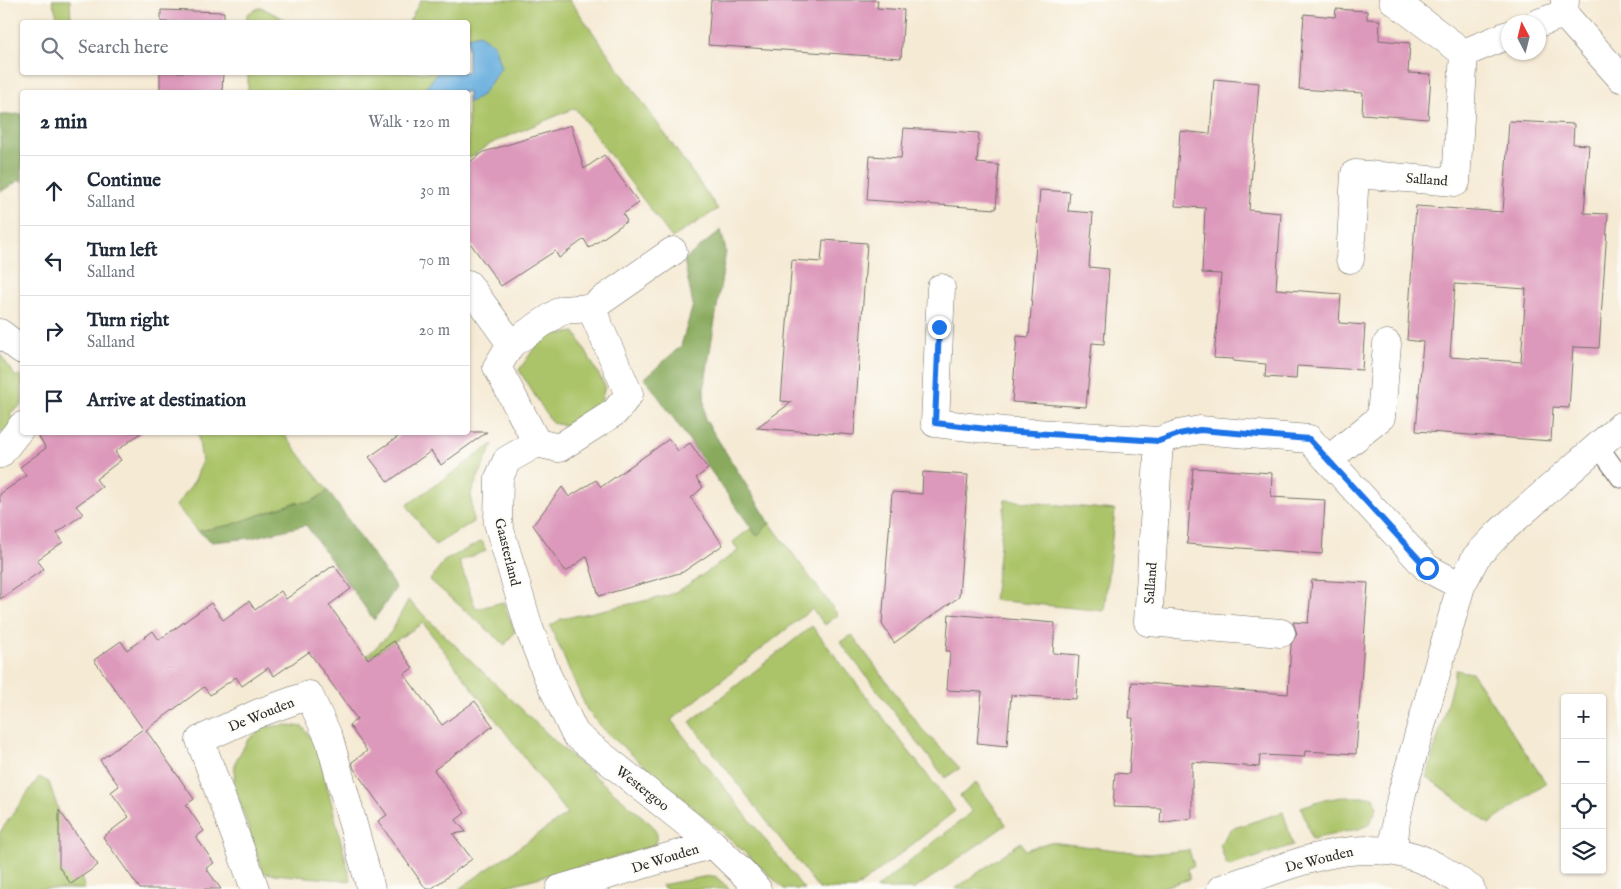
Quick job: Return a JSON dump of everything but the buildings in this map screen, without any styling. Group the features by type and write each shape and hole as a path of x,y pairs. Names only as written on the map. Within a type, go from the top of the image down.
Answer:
{"street":[{"path":"1393,0 1464,53 1501,38"},
{"path":"1546,19 1564,7 1621,78"},
{"name":"Salland","path":"1350,259 1355,174 1456,182 1464,53"},
{"path":"591,308 629,394 616,412 559,448 537,443 497,368 511,344 562,310 591,308 672,250"},
{"path":"470,287 511,344"},
{"path":"941,288 935,423 1004,431 1159,441 1179,434 1200,430 1309,439 1427,568 1461,586"},
{"path":"0,333 20,348"},
{"path":"1328,460 1381,417 1387,344"},
{"path":"1393,851 1396,821 1402,793 1461,586 1476,557 1500,532 1621,426"},
{"path":"0,454 20,429"},
{"name":"Salland","path":"1159,441 1148,622 1281,633"},
{"name":"Gaasterland","path":"537,443 507,460 499,478 498,523 529,628 547,675"},
{"name":"Westergoo","path":"547,675 575,734 713,844 757,889"},
{"name":"De Wouden","path":"255,889 200,740 259,713 309,695 329,738 371,889"},
{"name":"De Wouden","path":"560,889 713,844"},
{"name":"De Wouden","path":"1227,888 1308,860 1355,849 1393,851 1416,857 1438,868 1471,889"}],"lane":[{"path":"1598,446 1621,478"}],"green space":[{"path":"52,0 70,0 71,20 58,20"},
{"path":"421,0 570,0 718,209 672,238 575,108 490,144 470,158 470,90 248,90 248,75 470,75 470,20 410,20"},
{"path":"261,7 285,20 247,20 247,14"},
{"path":"20,114 20,180 0,192 0,115"},
{"path":"721,230 726,251 704,389 705,419 770,523 757,536 645,378 681,346 693,305 684,260"},
{"path":"575,332 605,386 601,402 567,426 552,423 519,370 543,336"},
{"path":"0,354 16,377 20,374 20,406 10,413 14,422 0,434"},
{"path":"198,435 285,435 328,491 311,502 294,503 231,525 198,531 176,506 195,480 202,462"},
{"path":"493,444 471,493 473,522 435,545 407,505"},
{"path":"328,491 396,588 374,620 306,525 251,538 212,542 198,531 231,525 294,503 311,502"},
{"path":"1005,500 1115,510 1104,611 994,600"},
{"path":"770,523 838,615 825,625 812,609 671,720 804,889 784,889 750,857 606,732 587,710 550,626 561,619 667,596 683,588 738,551 733,542 751,528 757,536"},
{"path":"482,541 486,551 459,561 476,609 503,602 515,631 505,645 430,580 444,561"},
{"path":"408,600 561,747 652,825 657,836 654,847 495,889 459,889 567,814 423,623 359,664 391,632"},
{"path":"812,626 955,811 855,889 819,889 690,722"},
{"path":"852,635 921,728 960,768 945,778 840,642"},
{"path":"1456,670 1472,673 1546,783 1489,824 1427,777"},
{"path":"287,725 303,727 317,746 351,881 263,873 234,784 235,762 248,740 265,727"},
{"path":"39,777 49,782 85,889 0,889 0,832"},
{"path":"976,783 1006,825 915,889 875,889 972,812 960,796"},
{"path":"1342,797 1374,797 1377,806 1368,825 1312,839 1301,807 1319,801"},
{"path":"1283,812 1293,845 1230,866 1226,864 1220,844 1231,829"},
{"path":"1021,842 1025,850 1050,842 1149,854 1189,850 1194,866 1187,868 1190,879 1157,889 955,889"},
{"path":"715,876 730,889 665,889 662,885 703,877"}],"water":[{"path":"479,34 494,44 501,68 482,95 470,102 470,90 424,90 436,75 470,75 470,36"}],"route":[{"path":"939,327 935,423 1004,431 1159,441 1179,434 1200,430 1309,439 1427,568"}]}
